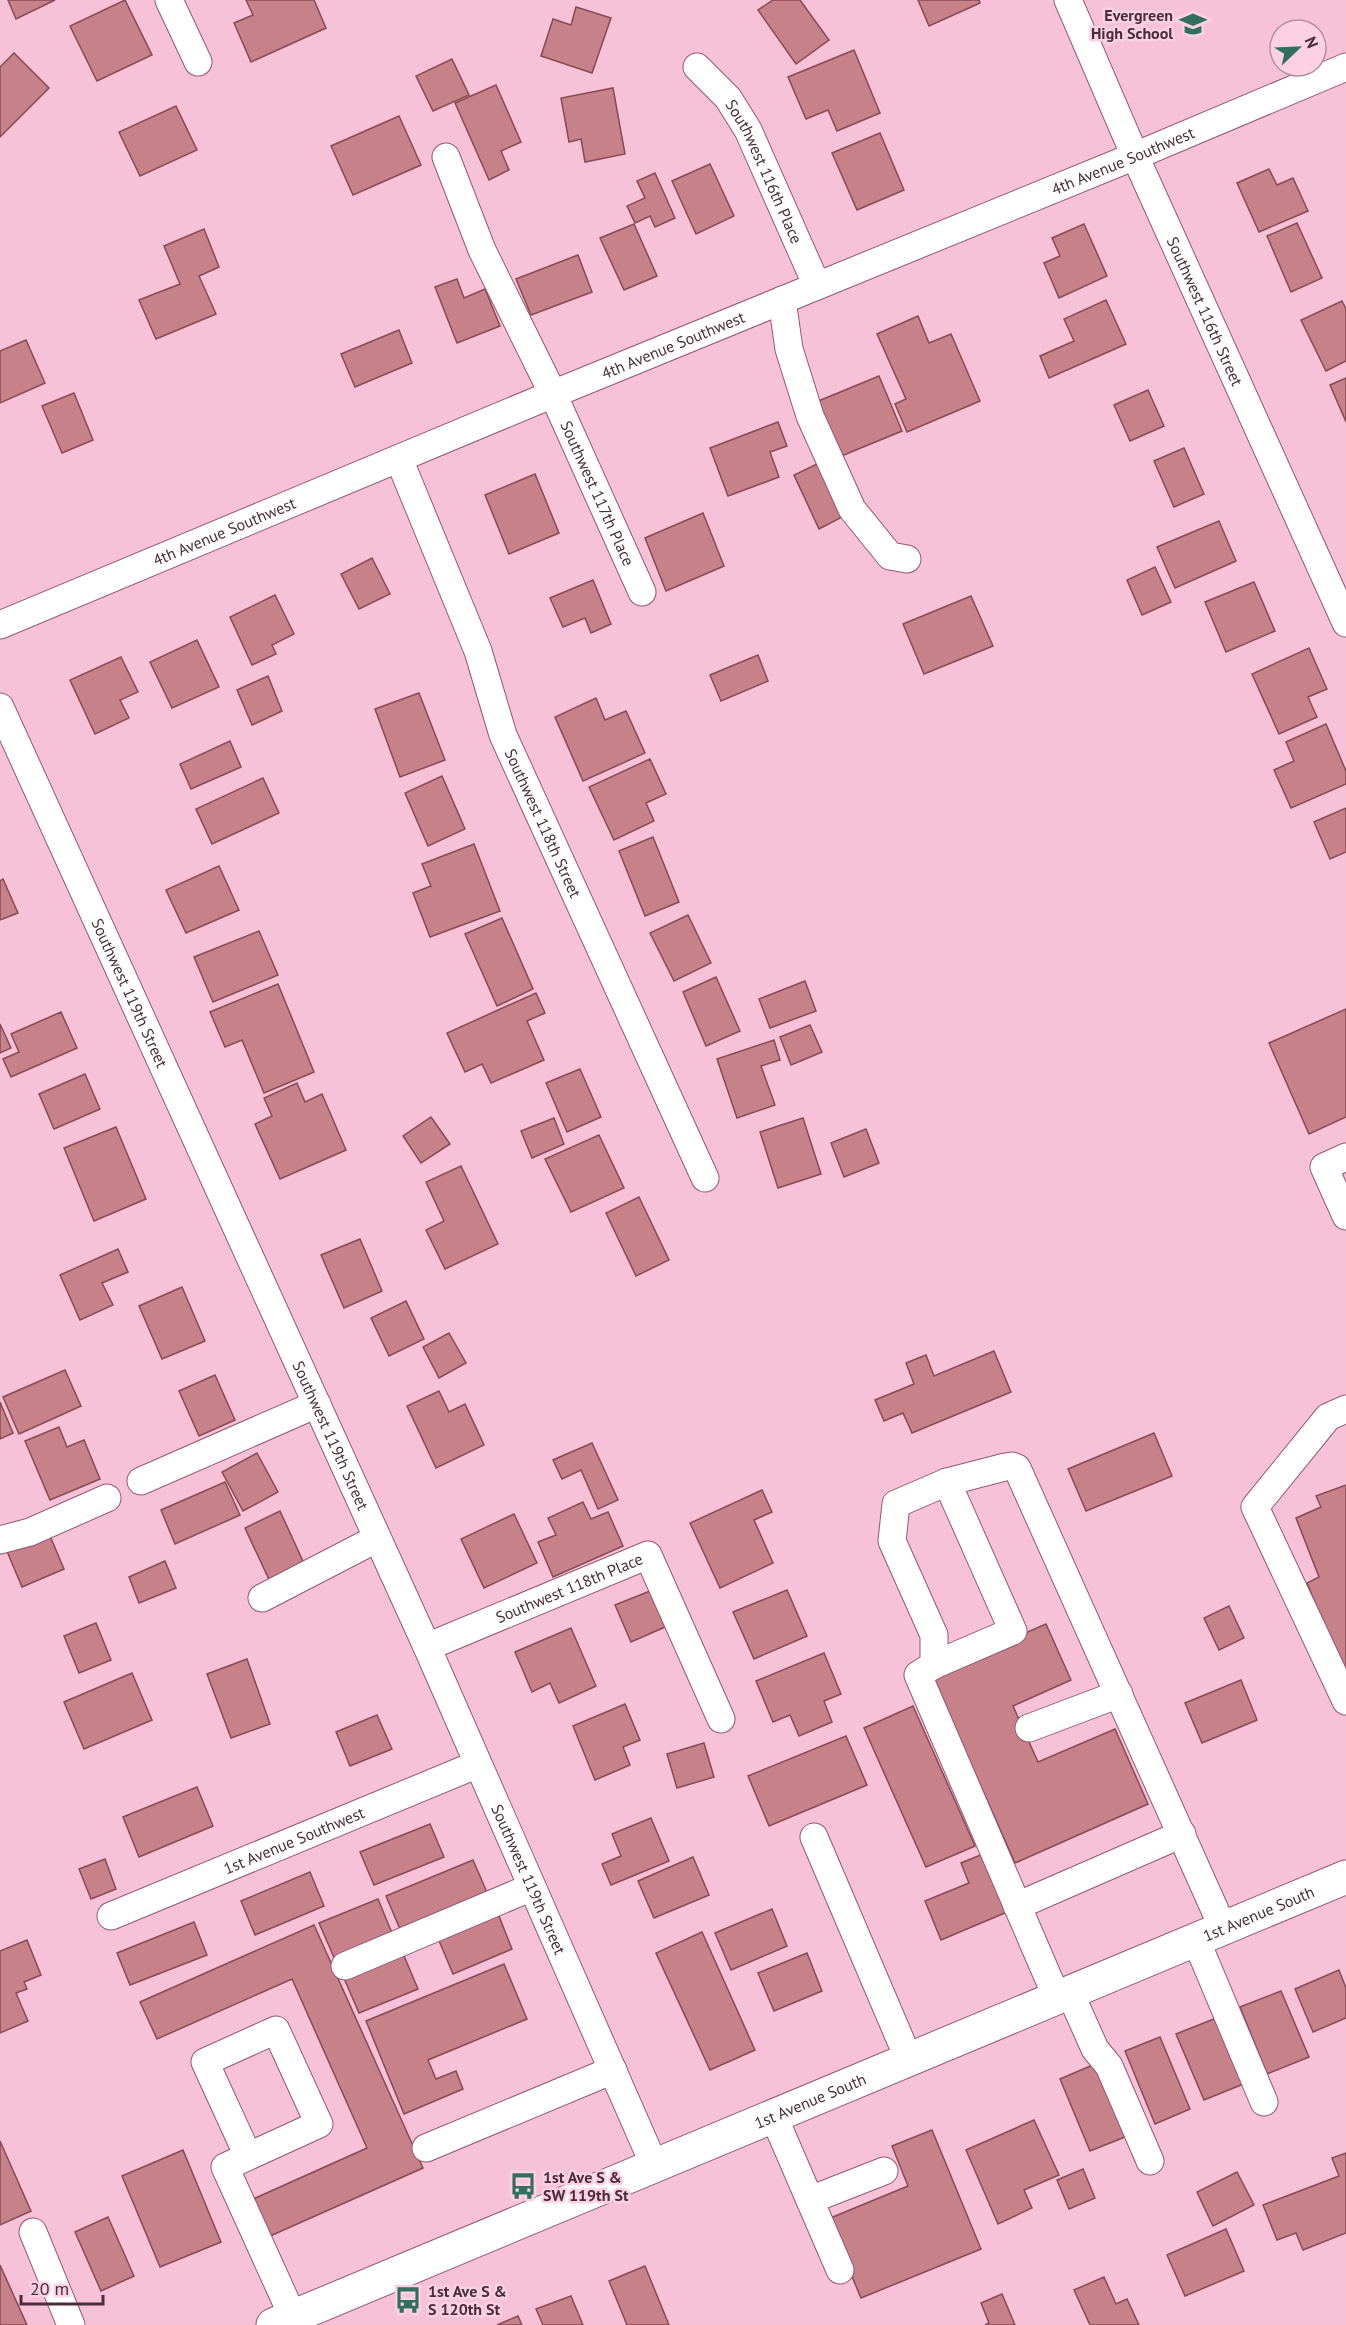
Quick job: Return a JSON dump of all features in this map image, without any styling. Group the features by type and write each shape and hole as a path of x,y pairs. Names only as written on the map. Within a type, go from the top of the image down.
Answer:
{"main road":[{"name":"1st Avenue South","path":"283,2321 1346,1877"}],"street":[{"path":"169,0 198,62"},
{"name":"Southwest 116th Street","path":"1068,0 1135,156 1346,623"},
{"name":"Southwest 116th Place","path":"697,67 728,98 748,130 817,286"},
{"name":"4th Avenue Southwest","path":"0,625 1346,67"},
{"name":"Southwest 117th Place","path":"446,157 482,250 553,394 642,592"},
{"path":"783,300 789,350 810,416 852,509 890,556 907,559"},
{"name":"Southwest 118th Street","path":"399,459 478,651 503,735 705,1178"},
{"name":"Southwest 119th Street","path":"0,707 427,1647 655,2167"},
{"path":"1346,1157 1324,1167 1346,1216"},
{"path":"141,1481 317,1404"},
{"path":"1346,1409 1328,1417 1255,1507 1346,1701"},
{"path":"934,1665 934,1635 892,1540 896,1504 947,1482 1005,1467 1017,1468 1182,1834 1210,1934 1264,2102"},
{"path":"947,1482 1013,1631 934,1665 918,1675 1017,1906 1063,1995 1095,2049 1109,2066 1150,2161"},
{"path":"0,1540 30,1532 107,1498"},
{"path":"262,1598 376,1539"},
{"name":"Southwest 118th Place","path":"427,1647 648,1555 721,1719"},
{"path":"1029,1728 1119,1694"},
{"name":"1st Avenue Southwest","path":"111,1916 478,1764"},
{"path":"1017,1906 1182,1834"},
{"path":"814,1837 909,2060"},
{"path":"345,1965 532,1887"},
{"path":"248,2157 204,2062 276,2030 319,2124 248,2157 225,2167 283,2321"},
{"path":"426,2148 613,2070"},
{"path":"774,2117 840,2270"},
{"path":"810,2200 884,2171"},
{"path":"33,2232 71,2325"}],"building":[{"path":"8,0 55,0 16,19"},
{"path":"125,0 152,55 97,81 70,26"},
{"path":"246,0 314,0 326,28 251,62 234,23 253,15"},
{"path":"773,0 800,0 829,40 796,64 758,10"},
{"path":"918,0 979,0 980,3 929,26"},
{"path":"576,7 611,18 592,73 541,56 553,19 571,25"},
{"path":"854,50 880,113 837,131 828,110 806,119 788,77"},
{"path":"14,53 49,88 0,137 0,67"},
{"path":"452,59 469,95 433,111 416,76"},
{"path":"496,85 521,142 501,151 509,170 489,180 455,103"},
{"path":"613,88 625,154 585,162 581,139 569,142 561,98"},
{"path":"176,106 197,150 140,176 119,132"},
{"path":"399,116 421,165 353,195 331,146"},
{"path":"880,133 904,190 857,210 832,153"},
{"path":"710,164 734,216 696,234 672,181"},
{"path":"1269,169 1277,185 1293,178 1308,211 1259,232 1237,183"},
{"path":"655,173 675,218 655,227 650,216 635,223 627,206 645,198 637,181"},
{"path":"1297,223 1322,278 1291,292 1267,236"},
{"path":"634,224 657,276 624,290 600,238"},
{"path":"1084,224 1107,276 1059,298 1044,263 1060,256 1052,238"},
{"path":"204,229 219,267 199,276 216,314 156,339 139,300 180,284 164,246"},
{"path":"578,255 592,292 531,315 516,279"},
{"path":"457,279 464,298 485,289 500,326 457,343 435,287"},
{"path":"1106,300 1126,344 1049,378 1040,356 1074,341 1064,319"},
{"path":"1342,301 1346,309 1346,361 1326,371 1301,320"},
{"path":"918,316 929,343 951,334 980,401 907,432 895,404 906,399 877,334"},
{"path":"399,330 412,363 355,387 341,354"},
{"path":"26,340 45,383 0,403 0,351"},
{"path":"879,376 902,431 839,457 816,402"},
{"path":"1346,378 1346,422 1330,385"},
{"path":"1148,390 1164,426 1130,441 1114,405"},
{"path":"74,393 93,440 62,453 42,406"},
{"path":"778,422 787,446 770,452 779,477 728,496 710,448"},
{"path":"1184,448 1204,494 1174,507 1154,461"},
{"path":"819,463 844,516 819,529 794,475"},
{"path":"535,474 559,533 509,554 485,495"},
{"path":"703,513 724,566 666,591 645,538"},
{"path":"1219,521 1236,561 1175,588 1157,547"},
{"path":"372,558 390,594 359,609 341,574"},
{"path":"1155,567 1171,602 1142,615 1127,580"},
{"path":"593,580 611,624 591,633 585,618 563,627 550,598"},
{"path":"1254,582 1275,631 1226,652 1205,602"},
{"path":"275,595 294,634 272,645 276,654 252,665 230,617"},
{"path":"971,596 993,646 924,674 903,624"},
{"path":"197,640 219,687 172,708 150,662"},
{"path":"1309,648 1327,689 1308,697 1317,717 1279,734 1252,674"},
{"path":"758,655 768,681 721,701 710,675"},
{"path":"121,657 138,692 120,700 129,718 95,734 70,680"},
{"path":"268,676 282,711 252,725 237,690"},
{"path":"419,693 445,760 400,777 375,709"},
{"path":"596,698 605,720 626,711 645,753 583,781 555,717"},
{"path":"1326,724 1346,771 1346,784 1291,808 1274,770 1294,761 1286,742"},
{"path":"230,741 241,767 191,789 180,764"},
{"path":"650,759 666,794 646,803 654,821 614,840 589,787"},
{"path":"442,776 465,829 428,846 405,793"},
{"path":"263,778 279,813 212,844 196,809"},
{"path":"1346,808 1346,852 1330,859 1314,822"},
{"path":"653,837 679,902 645,916 619,851"},
{"path":"474,844 500,911 430,937 413,893 431,886 422,864"},
{"path":"219,866 239,910 186,933 166,890"},
{"path":"3,879 18,913 0,920 0,881"},
{"path":"688,915 711,963 674,981 650,933"},
{"path":"502,918 533,989 497,1006 465,934"},
{"path":"259,931 278,975 213,1002 194,957"},
{"path":"716,977 740,1031 706,1046 683,992"},
{"path":"805,981 816,1011 770,1028 759,999"},
{"path":"278,984 314,1072 264,1093 242,1040 225,1047 210,1012"},
{"path":"536,993 545,1013 527,1021 544,1060 491,1083 482,1064 465,1072 447,1033"},
{"path":"1346,1009 1346,1117 1309,1134 1269,1043"},
{"path":"61,1012 77,1048 11,1077 3,1059 19,1052 11,1034"},
{"path":"0,1024 11,1048 0,1053"},
{"path":"810,1025 822,1052 791,1065 780,1037"},
{"path":"774,1040 780,1060 761,1066 775,1105 737,1118 717,1059"},
{"path":"580,1069 601,1117 567,1132 546,1083"},
{"path":"85,1074 100,1109 54,1129 39,1094"},
{"path":"297,1083 305,1102 322,1094 346,1150 280,1179 255,1124 272,1116 264,1098"},
{"path":"431,1117 450,1144 421,1163 403,1136"},
{"path":"554,1118 564,1144 532,1158 521,1131"},
{"path":"803,1118 821,1174 778,1188 760,1132"},
{"path":"116,1127 146,1199 94,1221 64,1148"},
{"path":"866,1129 879,1163 844,1177 831,1143"},
{"path":"599,1135 624,1188 571,1212 545,1159"},
{"path":"461,1166 498,1244 445,1269 426,1230 444,1221 426,1182"},
{"path":"639,1197 669,1260 636,1276 606,1213"},
{"path":"360,1239 382,1291 344,1308 321,1255"},
{"path":"118,1249 128,1272 102,1283 113,1305 80,1320 60,1275"},
{"path":"182,1287 205,1341 162,1359 139,1306"},
{"path":"406,1301 424,1339 389,1356 371,1318"},
{"path":"449,1333 466,1363 439,1378 423,1347"},
{"path":"994,1351 1011,1392 912,1433 903,1413 884,1421 875,1400 914,1384 906,1363 926,1355 934,1376"},
{"path":"65,1370 81,1406 19,1434 3,1397"},
{"path":"215,1375 235,1420 199,1436 179,1391"},
{"path":"439,1391 449,1412 465,1404 484,1445 436,1468 407,1406"},
{"path":"0,1402 13,1433 0,1439"},
{"path":"59,1427 67,1447 84,1440 100,1479 50,1500 25,1441"},
{"path":"1154,1433 1172,1476 1086,1511 1068,1469"},
{"path":"592,1443 618,1500 598,1509 581,1470 562,1479 553,1460"},
{"path":"257,1453 278,1492 243,1511 222,1472"},
{"path":"225,1482 240,1515 175,1544 161,1510"},
{"path":"1346,1485 1346,1679 1307,1583 1319,1577 1296,1518 1321,1507 1316,1496"},
{"path":"762,1490 772,1512 754,1520 773,1563 720,1588 690,1523"},
{"path":"583,1502 591,1519 608,1512 623,1546 553,1577 538,1542 556,1535 548,1518"},
{"path":"280,1511 307,1570 272,1586 245,1528"},
{"path":"514,1514 537,1563 484,1588 461,1539"},
{"path":"48,1531 64,1569 22,1587 6,1549"},
{"path":"165,1561 176,1588 139,1603 129,1577"},
{"path":"787,1590 807,1636 754,1659 733,1612"},
{"path":"650,1591 665,1627 631,1642 615,1605"},
{"path":"1229,1606 1244,1638 1219,1650 1204,1618"},
{"path":"96,1623 111,1660 79,1673 64,1636"},
{"path":"1046,1624 1071,1680 1013,1706 1038,1762 1115,1729 1148,1804 1015,1863 931,1674"},
{"path":"571,1628 596,1686 559,1703 550,1683 532,1692 515,1652"},
{"path":"824,1653 841,1694 824,1701 832,1722 799,1736 790,1715 773,1722 756,1681"},
{"path":"247,1659 270,1724 231,1738 207,1674"},
{"path":"132,1673 152,1720 84,1749 64,1702"},
{"path":"1241,1680 1257,1720 1202,1743 1185,1703"},
{"path":"625,1704 640,1740 623,1747 630,1765 595,1780 573,1726"},
{"path":"913,1706 975,1846 926,1867 864,1728"},
{"path":"377,1715 392,1749 350,1766 336,1732"},
{"path":"846,1736 867,1785 769,1826 748,1776"},
{"path":"704,1743 714,1777 677,1788 667,1754"},
{"path":"197,1787 213,1826 139,1857 123,1817"},
{"path":"651,1818 669,1861 611,1885 602,1864 621,1856 612,1834"},
{"path":"430,1824 444,1857 374,1885 360,1852"},
{"path":"983,1854 1007,1912 941,1940 925,1901 969,1883 961,1863"},
{"path":"693,1857 709,1895 654,1918 638,1881"},
{"path":"105,1859 116,1889 91,1899 79,1869"},
{"path":"473,1860 489,1897 402,1934 386,1896"},
{"path":"310,1872 324,1906 255,1935 241,1901"},
{"path":"378,1899 394,1938 336,1962 319,1923"},
{"path":"772,1909 787,1946 731,1970 715,1933"},
{"path":"497,1911 512,1949 453,1974 437,1936"},
{"path":"194,1922 207,1955 130,1985 117,1953"},
{"path":"314,1925 423,2168 268,2237 251,2200 367,2148 292,1979 157,2039 140,2002"},
{"path":"702,1932 755,2050 710,2070 656,1953"},
{"path":"27,1940 41,1975 24,1982 27,1989 16,1993 28,2021 0,2033 0,1951"},
{"path":"402,1951 418,1989 359,2013 343,1976"},
{"path":"807,1953 822,1991 774,2011 758,1973"},
{"path":"504,1964 527,2019 428,2060 436,2079 456,2071 463,2089 404,2114 366,2021"},
{"path":"1339,1970 1346,1988 1346,2018 1313,2032 1295,1989"},
{"path":"1281,1991 1309,2057 1267,2074 1240,2007"},
{"path":"1219,2017 1246,2083 1204,2100 1176,2034"},
{"path":"1160,2037 1190,2109 1155,2124 1125,2051"},
{"path":"1095,2064 1125,2137 1090,2151 1060,2079"},
{"path":"1034,2120 1059,2175 1024,2190 1032,2208 998,2224 966,2150"},
{"path":"932,2130 981,2249 861,2298 828,2219 908,2186 892,2146"},
{"path":"0,2141 31,2211 0,2225"},
{"path":"183,2150 221,2242 160,2267 122,2176"},
{"path":"1346,2153 1346,2233 1303,2250 1296,2233 1277,2240 1263,2205 1339,2176 1332,2158"},
{"path":"1083,2169 1095,2198 1069,2209 1057,2180"},
{"path":"1237,2172 1254,2205 1213,2226 1197,2192"},
{"path":"108,2217 134,2276 101,2291 75,2232"},
{"path":"1226,2229 1244,2271 1185,2296 1167,2255"},
{"path":"0,2265 27,2325 0,2325"},
{"path":"645,2266 669,2325 627,2325 609,2281"},
{"path":"1104,2277 1116,2304 1127,2299 1139,2325 1090,2325 1074,2290"},
{"path":"1002,2294 1015,2325 985,2325 989,2323 981,2303"},
{"path":"571,2296 583,2325 543,2325 536,2309"},
{"path":"518,2316 522,2325 497,2325"}],"place":[{"name":"Evergreen High School","path":"1193,24"},
{"name":"1st Ave S & SW 119th St","path":"523,2186"},
{"name":"1st Ave S & S 120th St","path":"408,2300"}]}
